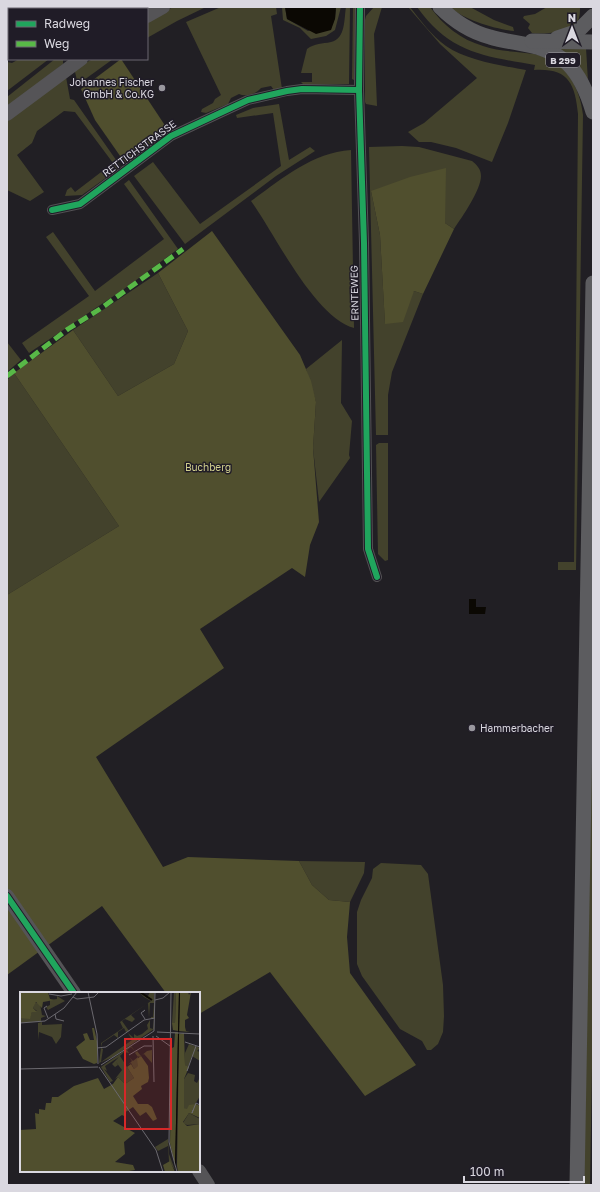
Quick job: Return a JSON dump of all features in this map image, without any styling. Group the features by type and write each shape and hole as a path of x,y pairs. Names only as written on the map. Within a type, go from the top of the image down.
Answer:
{"main road":[{"path":"440,7 468,29 490,37 505,40 538,42 593,42"},
{"path":"538,42 573,33 586,24 593,16"},
{"name":"B 299","path":"505,40 541,49 562,59 579,79 593,112"},
{"path":"577,1185 593,283"}],"street":[{"path":"148,15 163,7"},
{"name":"ERNTEWEG","path":"360,7 358,90 364,243 368,549 377,577"},
{"path":"7,114 80,60"},
{"name":"RETTICHSTRASSE","path":"52,210 80,204 171,136 248,100 302,89 358,90"},
{"path":"7,896 73,992"},
{"path":"199,1172 208,1185"}],"shaded area":[{"path":"173,7 206,7 148,37 148,20"},
{"path":"221,7 276,7 277,14 271,16 282,89 274,90 271,86 261,88 251,94 239,94 231,98 228,104 206,113 201,112 202,109 213,103 215,99 221,95 186,22"},
{"path":"282,7 285,7 287,19 308,31 335,19 336,7 341,7 335,30 326,36 311,39 300,28 283,20"},
{"path":"285,7 336,7 335,19 331,30 316,34 287,19"},
{"path":"346,7 350,7 349,84 304,85 301,82 312,82 312,73 301,73 307,49 316,45 331,42 339,37 342,33"},
{"path":"353,7 356,7 354,80 352,79"},
{"path":"374,7 382,7 374,34 377,106 366,104 365,102 365,20 366,16"},
{"path":"408,7 410,7 425,26"},
{"path":"417,7 430,7 447,26 467,40 489,48 534,54 545,57 554,62 569,76 574,84 581,104 583,115 576,570 558,570 558,562 574,562 578,114 575,94 568,80 555,72 534,70 535,65 484,55 455,43 429,22"},
{"path":"450,7 470,7 494,20 513,27 514,31 471,20"},
{"path":"547,7 580,7 578,21 572,27 561,31 536,34 532,33 528,28 530,24 523,18 524,16 535,14"},
{"path":"427,29 446,46 454,51 484,62 526,70 508,123 492,162 456,148 431,142 419,142 408,132 424,123 477,78 440,44"},
{"path":"551,47 586,48 588,81"},
{"path":"17,60 48,60 7,91 7,62 12,63"},
{"path":"54,60 63,60 63,64 7,107 7,97"},
{"path":"91,60 112,60 84,80 77,80 75,72 77,67"},
{"path":"66,77 70,99 74,100 121,167 82,195 65,196 67,190 71,187 75,192 113,163 75,112 64,111 37,131 32,143 17,155 44,192 30,201 7,190 7,119"},
{"path":"279,104 289,160 310,147 315,151 276,176 185,244 134,176 153,162 200,224 281,166 273,113 237,118 236,115 253,108"},
{"path":"369,147 419,147 472,161 478,167 481,176 475,196 454,229 445,223 371,191 380,235 385,323 414,291 423,294 392,372 388,395 388,435 376,435"},
{"path":"351,150 354,328 339,321 324,308 310,292 296,273 251,201 298,168 323,156"},
{"path":"129,180 178,249 124,289 29,353 22,343 89,296 46,237 53,232 95,291 164,239 124,184"},
{"path":"158,273 188,331 174,364 118,396 73,330"},
{"path":"342,340 341,403 352,421 350,458 319,502 313,448 316,402 306,369"},
{"path":"7,342 21,360 7,372"},
{"path":"14,373 119,526 7,595 7,380"},
{"path":"379,443 388,443 388,560 385,561 378,554 376,445"},
{"path":"469,599 476,599 476,607 486,607 485,614 469,614"},
{"path":"593,599 593,1009 590,1185 583,1185"},
{"path":"299,861 365,862 364,873 350,902 329,900 312,885"},
{"path":"381,863 421,865 428,874 443,985 444,1016 443,1032 438,1044 431,1050 427,1050 422,1041 400,1029 362,976 357,964 357,912 372,878 373,869"}],"green space":[{"path":"122,60 168,130 125,163 95,120 81,89"},
{"path":"446,168 445,223 454,229 423,294 414,291 403,322 385,324 380,235 371,191 410,177"},
{"name":"Buchberg","path":"212,231 300,355 311,381 316,402 313,448 319,522 310,545 305,577 292,568 200,629 224,668 96,757 163,867 188,857 299,861 312,885 329,900 350,902 347,937 350,973 416,1065 365,1096 270,972 200,1013 200,992 165,992 102,906 7,975 7,595 119,526 14,373 73,330 118,396 174,364 188,331 158,273"}],"marked path":[{"path":"7,376 68,329 100,309 183,249"}],"cycle path":[{"path":"360,7 359,90 364,243 368,549 377,577"},
{"path":"52,210 80,204 171,136 248,100 302,89 359,90"},
{"path":"7,896 73,992"}],"place":[{"name":"Johannes Fischer GmbH & Co.KG","path":"162,88"},
{"name":"Hammerbacher","path":"472,728"}]}
